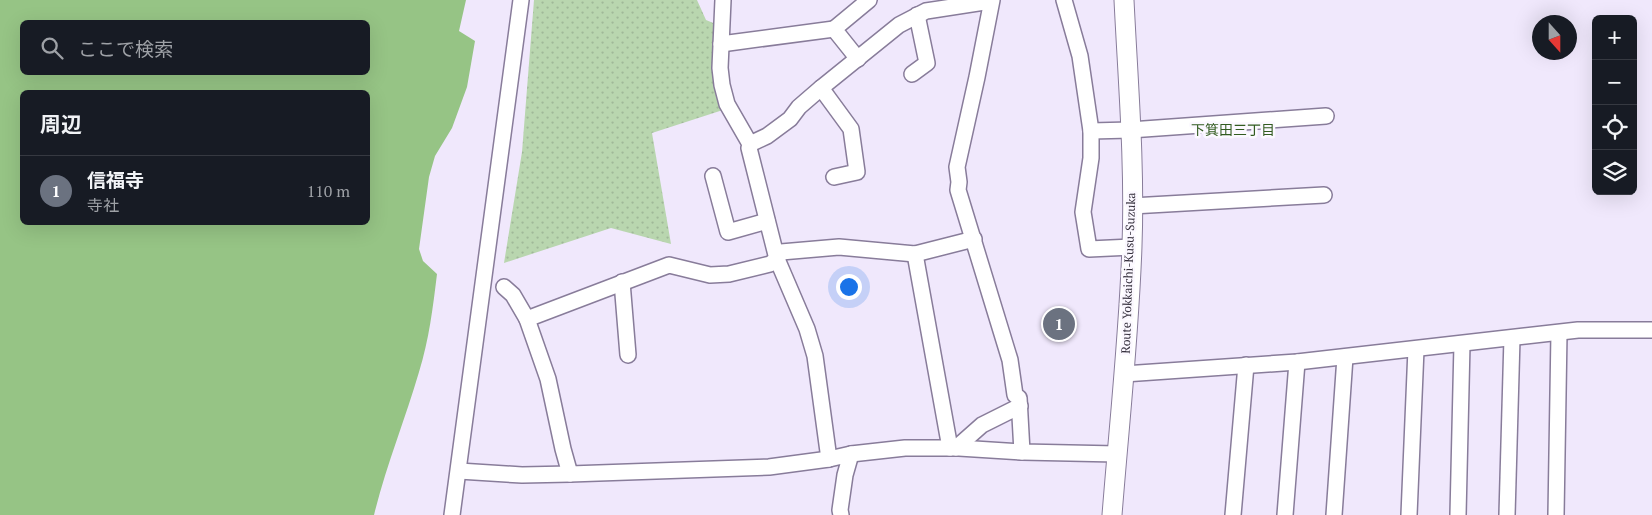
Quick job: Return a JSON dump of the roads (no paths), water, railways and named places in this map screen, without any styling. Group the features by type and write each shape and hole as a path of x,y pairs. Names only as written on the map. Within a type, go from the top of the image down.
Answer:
{"main road":[{"name":"Route Yokkaichi-Kusu-Suzuka","path":"1112,515 1132,247 1130,130 1124,0"}],"street":[{"path":"452,515 521,0"},
{"path":"723,0 720,68 724,95 727,104 750,144 749,148 777,259 807,329 815,356 829,459"},
{"path":"721,44 834,29 869,0"},
{"path":"750,144 767,136 790,119 799,107 821,88 900,25 926,12 992,0 978,78 957,167 958,190 1010,360 1016,395 1019,398 1022,452"},
{"path":"1064,0 1080,56 1091,131 1091,158 1083,212 1089,249 1132,247"},
{"path":"912,74 927,63 917,16"},
{"path":"834,29 858,59"},
{"path":"821,88 851,129 857,172 834,177"},
{"path":"1091,131 1326,116"},
{"path":"713,176 728,232 767,221"},
{"path":"1132,206 1324,195"},
{"path":"526,319 669,265 710,275 729,274 770,264 777,259 781,252 839,247 916,254 974,239"},
{"path":"916,254 953,448"},
{"path":"622,282 628,355"},
{"path":"504,287 513,295 526,319 548,380 570,474"},
{"path":"1124,374 1297,362 1578,330 1652,330"},
{"path":"1556,515 1559,333"},
{"path":"1507,515 1512,338"},
{"path":"1458,515 1462,344"},
{"path":"1409,515 1416,349"},
{"path":"1334,515 1344,357"},
{"path":"1285,515 1297,362"},
{"path":"1233,515 1246,365"},
{"path":"953,448 982,424 1020,406"},
{"path":"459,471 522,475 769,467 851,454 905,448 1117,454"},
{"path":"841,515 845,475 851,454"}],"place":[{"name":"信福寺","path":"1059,324"}],"district":[{"name":"下箕田三丁目","path":"1233,129"}]}
